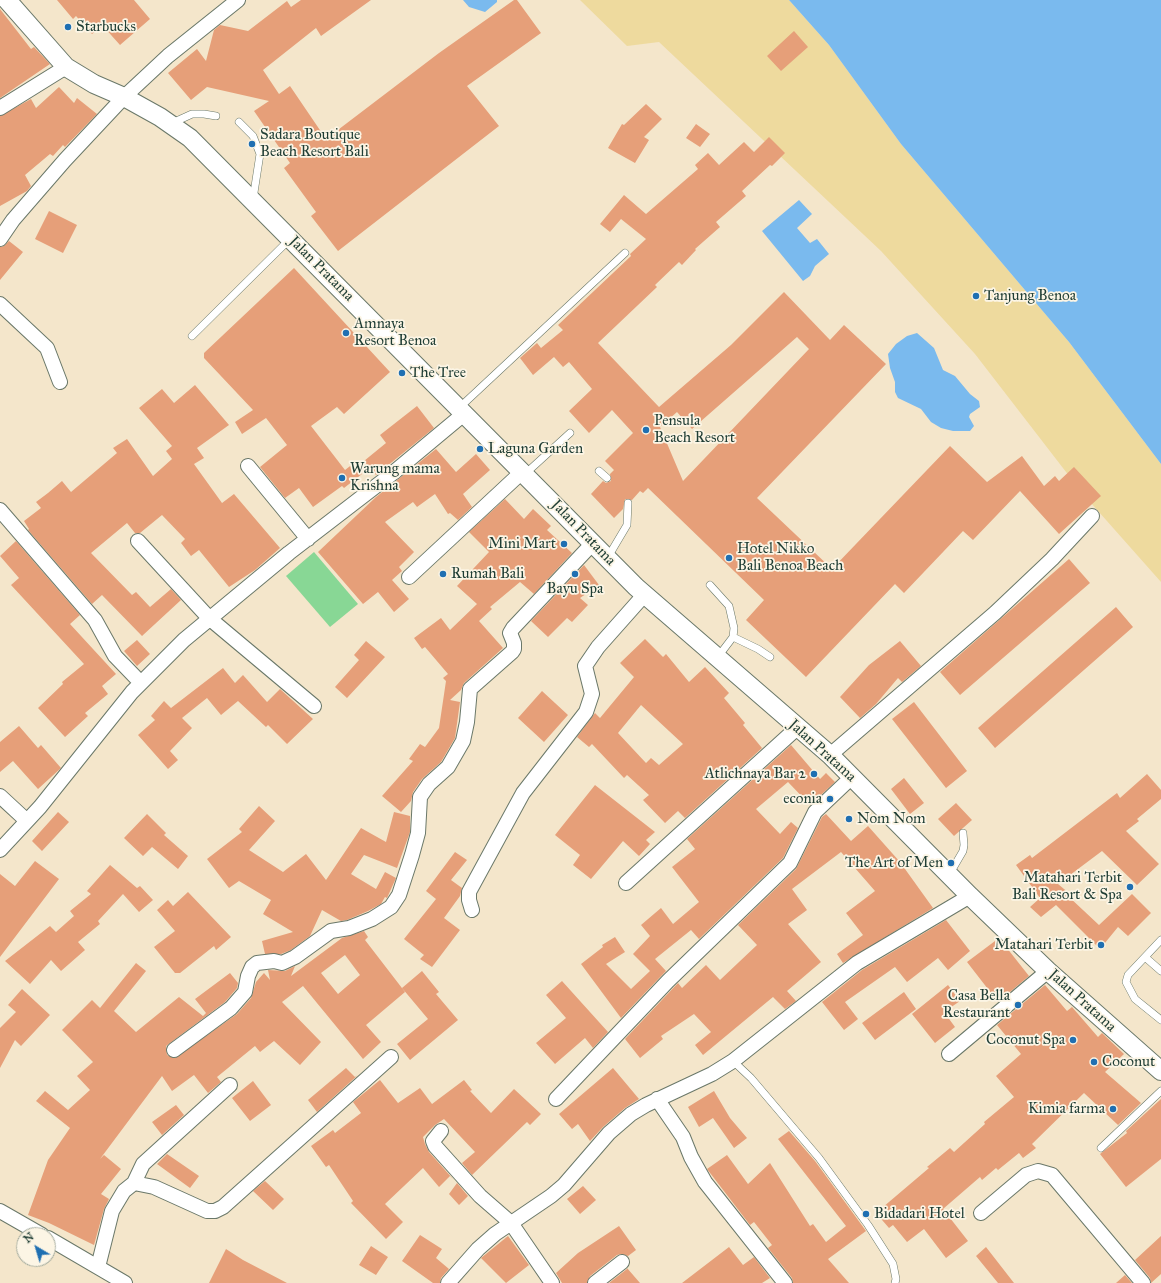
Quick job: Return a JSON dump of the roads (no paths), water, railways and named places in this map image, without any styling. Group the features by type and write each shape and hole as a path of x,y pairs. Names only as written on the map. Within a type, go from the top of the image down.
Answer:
{"street":[{"name":"Jalan Pratama","path":"7,0 66,67 94,84 124,97 170,124 190,138 252,202 645,594 797,728 830,755 970,896 1048,971 1161,1071"},
{"path":"0,238 13,220 65,160 124,97 168,56 238,0"},
{"path":"0,108 66,67"},
{"path":"0,304 47,348 60,382"},
{"path":"0,850 27,821 141,683 184,640 209,618 393,473 462,410"},
{"path":"248,466 308,539"},
{"path":"410,577 524,473"},
{"path":"0,510 96,620 115,656 141,683"},
{"path":"830,755 995,613 1052,559 1092,516"},
{"path":"138,541 209,618 314,706"},
{"path":"174,1050 231,1008 245,992 248,976 252,967 257,963 274,961 282,963 295,957 331,931 348,928 372,919 391,907 399,895 418,833 420,797 429,784 448,767 463,741 467,722 470,689 512,652 514,643 510,633 593,543"},
{"path":"472,910 469,900 469,892 523,793 586,712 592,694 586,666 598,647 645,594"},
{"path":"626,883 797,728"},
{"path":"556,1099 668,981 790,863 815,812 852,777"},
{"path":"0,796 27,821"},
{"path":"448,1283 478,1249 510,1223 551,1196 573,1176 586,1158 631,1114 657,1099 712,1074 733,1061 857,963 970,896"},
{"path":"949,1054 1048,971"},
{"path":"134,1183 154,1187 207,1211 214,1211 223,1207 391,1057"},
{"path":"98,1267 112,1211 124,1191 134,1183 143,1164 230,1085"},
{"path":"657,1099 683,1137 691,1157 705,1182 785,1283"},
{"path":"441,1131 433,1142 435,1146 480,1196 510,1223 552,1283"},
{"path":"981,1213 1026,1175 1038,1172 1052,1175 1143,1283"},
{"path":"0,1211 28,1227"},
{"path":"56,1243 125,1283"},
{"path":"595,1283 622,1262"}],"lane":[{"path":"170,124 192,114 216,116"},
{"path":"239,122 253,136 260,154 252,202"},
{"path":"192,336 290,239"},
{"path":"462,410 625,253"},
{"path":"524,473 570,433"},
{"path":"599,471 606,478"},
{"path":"608,558 627,525 628,503"},
{"path":"710,585 729,606 734,628 733,637 717,658"},
{"path":"733,637 758,649 770,657"},
{"path":"949,875 963,851 963,833"},
{"path":"1161,940 1128,975 1126,982 1135,999 1161,1020"},
{"path":"1144,957 1161,971"},
{"path":"733,1061 751,1078 819,1158 859,1213 893,1264 896,1279 895,1283"},
{"path":"1101,1148 1161,1091"}],"water":[{"path":"463,0 497,0 497,2 485,12 469,7"},
{"path":"789,0 1161,0 1161,464 1069,342 901,144 829,45"},
{"path":"799,200 812,214 797,228 810,243 817,239 829,254 815,266 810,276 803,281 762,231"},
{"path":"917,333 934,348 943,370 955,376 970,394 979,401 980,407 970,414 969,417 974,426 970,431 953,431 941,428 931,422 921,409 898,398 895,392 895,382 890,368 888,354 896,344 907,336"}],"place":[{"name":"Starbucks","path":"68,27"},
{"name":"Sadara Boutique Beach Resort Bali","path":"252,144"},
{"name":"Tanjung Benoa","path":"976,296"},
{"name":"Amnaya Resort Benoa","path":"346,333"},
{"name":"The Tree","path":"402,373"},
{"name":"Pensula Beach Resort","path":"646,430"},
{"name":"Laguna Garden","path":"480,449"},
{"name":"Warung mama Krishna","path":"342,478"},
{"name":"Mini Mart","path":"564,544"},
{"name":"Hotel Nikko Bali Benoa Beach","path":"729,558"},
{"name":"Rumah Bali","path":"443,574"},
{"name":"Bayu Spa","path":"575,574"},
{"name":"Atlichnaya Bar 2","path":"814,774"},
{"name":"econia","path":"830,799"},
{"name":"Nom Nom","path":"849,819"},
{"name":"The Art of Men","path":"951,863"},
{"name":"Matahari Terbit Bali Resort & Spa","path":"1130,887"},
{"name":"Matahari Terbit","path":"1101,945"},
{"name":"Casa Bella Restaurant","path":"1018,1005"},
{"name":"Coconut Spa","path":"1073,1040"},
{"name":"Coconut","path":"1094,1062"},
{"name":"Kimia farma","path":"1113,1109"},
{"name":"Bidadari Hotel","path":"866,1214"}]}
